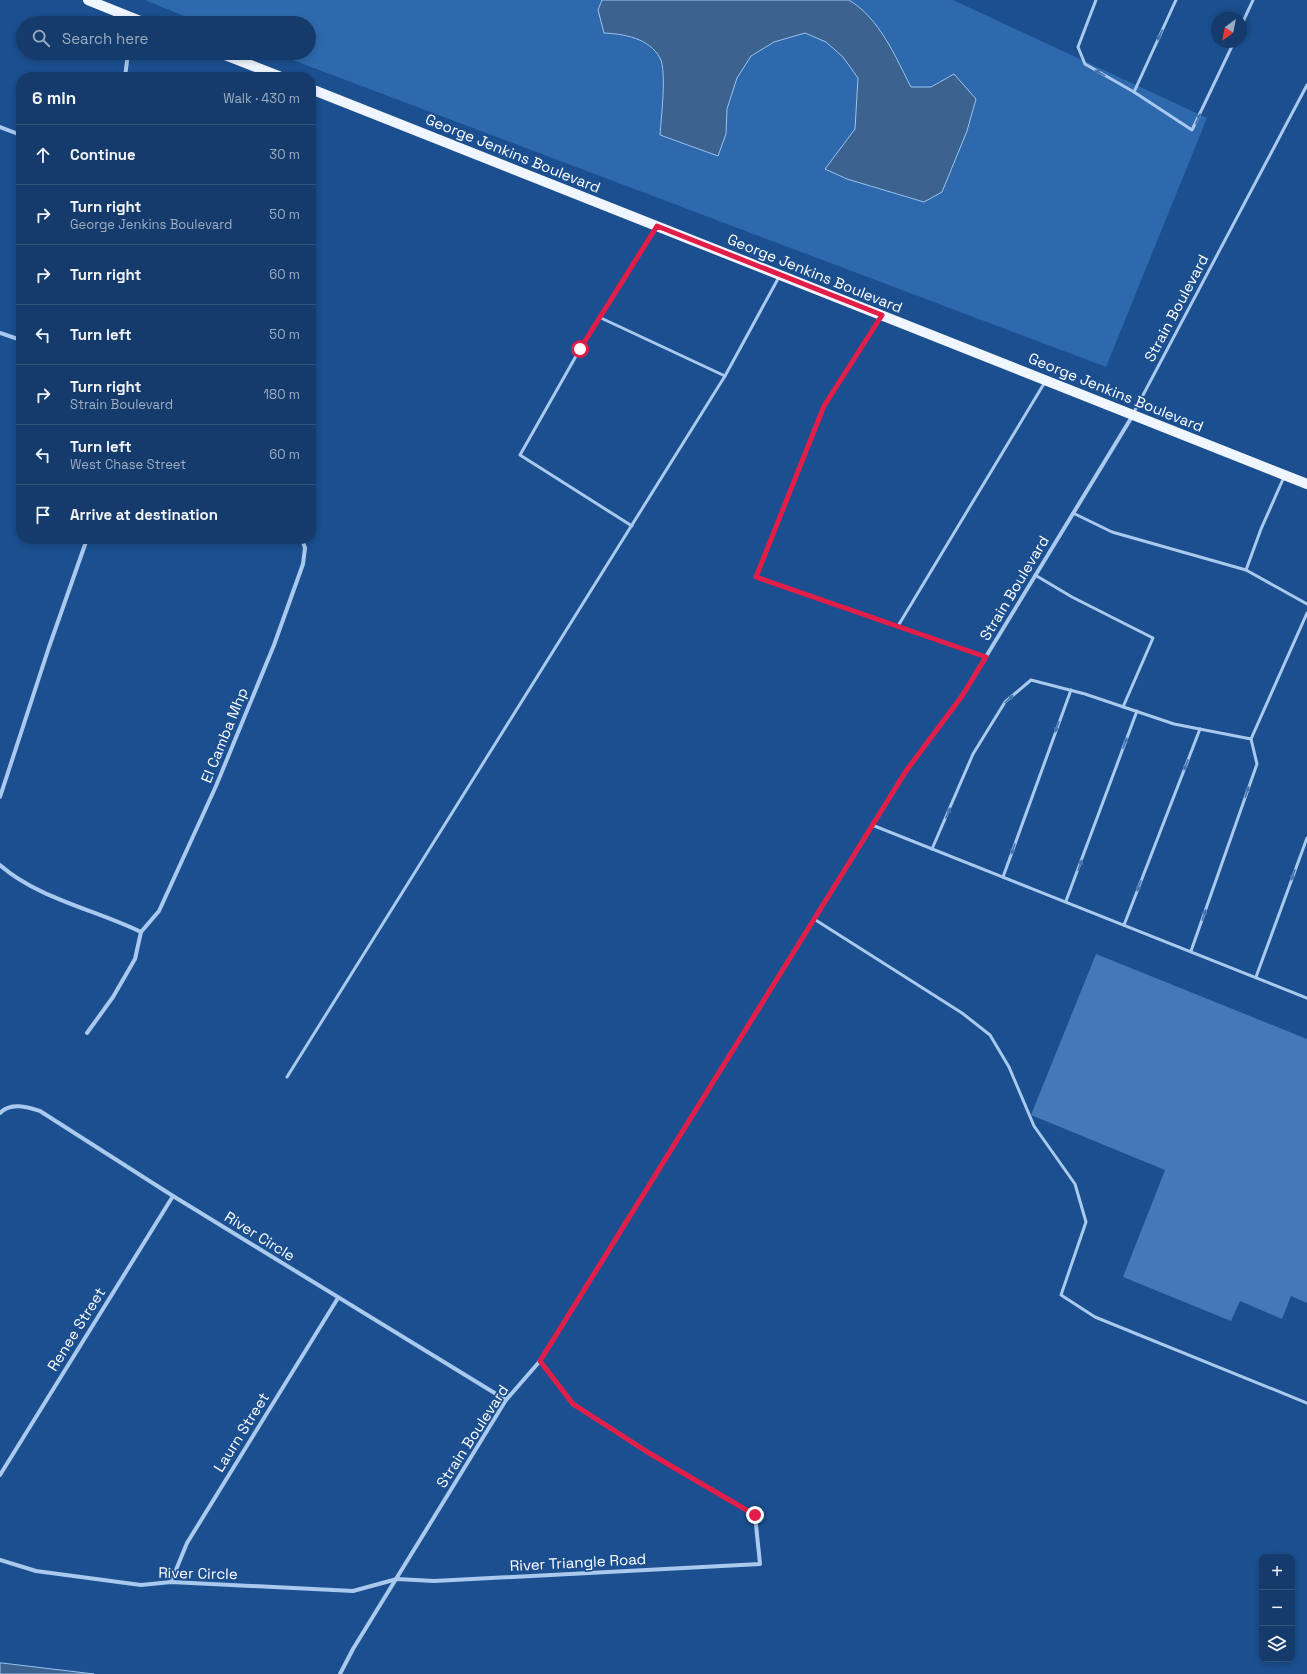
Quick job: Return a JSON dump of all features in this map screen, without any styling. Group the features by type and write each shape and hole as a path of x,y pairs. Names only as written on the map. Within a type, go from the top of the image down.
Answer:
{"main road":[{"path":"88,0 123,16"},
{"path":"238,60 268,72"},
{"name":"George Jenkins Boulevard","path":"316,91 1307,484"}],"street":[{"path":"126,72 127,60"},
{"path":"0,127 16,133"},
{"path":"0,333 16,338"},
{"name":"Strain Boulevard","path":"340,1674 353,1649 506,1400 540,1361 906,771 962,696 1133,415"},
{"path":"0,797 49,647 85,544"},
{"name":"El Camba Mhp","path":"141,932 159,911 219,779 274,645 303,564 305,548 304,544"},
{"path":"0,865 9,873 40,892 114,918 141,932 136,959 113,997 87,1033"},
{"name":"River Circle","path":"0,1113 3,1110 21,1105 40,1111 173,1196 506,1400"},
{"name":"Renee Street","path":"0,1475 173,1196"},
{"name":"Laurn Street","path":"171,1582 187,1543 338,1298"},
{"name":"River Triangle Road","path":"397,1579 434,1582 760,1564 755,1515 649,1453 573,1404 540,1361"},
{"name":"River Circle","path":"0,1560 36,1571 141,1585 171,1582 353,1591 397,1579"}],"lane":[{"path":"1096,0 1078,47 1084,64 1134,92 1192,130 1231,48"},
{"path":"1134,92 1176,0"},
{"path":"1247,14 1254,0"},
{"name":"Strain Boulevard","path":"1133,415 1307,84"},
{"path":"632,526 520,455 580,349 601,318 657,226"},
{"path":"287,1077 725,376 780,275"},
{"path":"882,315 824,406 756,577 986,657"},
{"path":"601,318 725,376"},
{"path":"898,626 1046,380"},
{"path":"1246,570 1261,529 1284,475"},
{"path":"1073,513 1112,532 1246,570 1307,604"},
{"path":"1035,575 1072,597 1153,638 1123,707"},
{"path":"1191,951 1257,764 1250,739 1307,614"},
{"path":"932,849 973,754 1005,702 1031,680 1070,690 1174,724 1250,739"},
{"path":"1003,877 1070,690"},
{"path":"1066,901 1137,711"},
{"path":"1124,925 1200,729"},
{"path":"872,825 1307,998"},
{"path":"1256,977 1307,838"},
{"path":"814,919 962,1013 990,1035 1009,1067 1034,1126 1075,1184 1086,1222 1061,1295 1094,1317 1307,1402"}],"shaded area":[{"path":"145,0 602,0 598,10 604,33 635,38 649,46 660,58 662,64 663,84 660,135 718,156 726,134 727,109 737,78 751,56 774,42 805,33 826,42 843,57 858,78 855,129 825,169 847,179 923,202 942,192 967,131 976,99 954,74 931,87 911,87 886,39 870,17 849,0 953,0 1207,118 1106,367 293,60 316,60 316,16 184,16"},
{"path":"602,0 849,0 870,17 886,39 911,87 931,87 954,74 976,99 967,131 942,192 924,202 847,179 825,169 855,129 858,78 843,57 826,42 805,33 774,42 751,56 737,78 727,109 726,134 718,156 660,135 663,73 660,58 649,46 635,38 604,33 598,10"},
{"path":"0,1663 2,1663 94,1674 0,1674"}],"building":[{"path":"1096,954 1307,1039 1307,1303 1291,1296 1282,1319 1240,1301 1231,1321 1123,1277 1165,1170 1031,1115"}],"route":[{"path":"580,349 601,318 657,226 882,315 824,406 756,577 986,657 962,696 906,771 540,1361 573,1404 649,1453 755,1515"}]}
